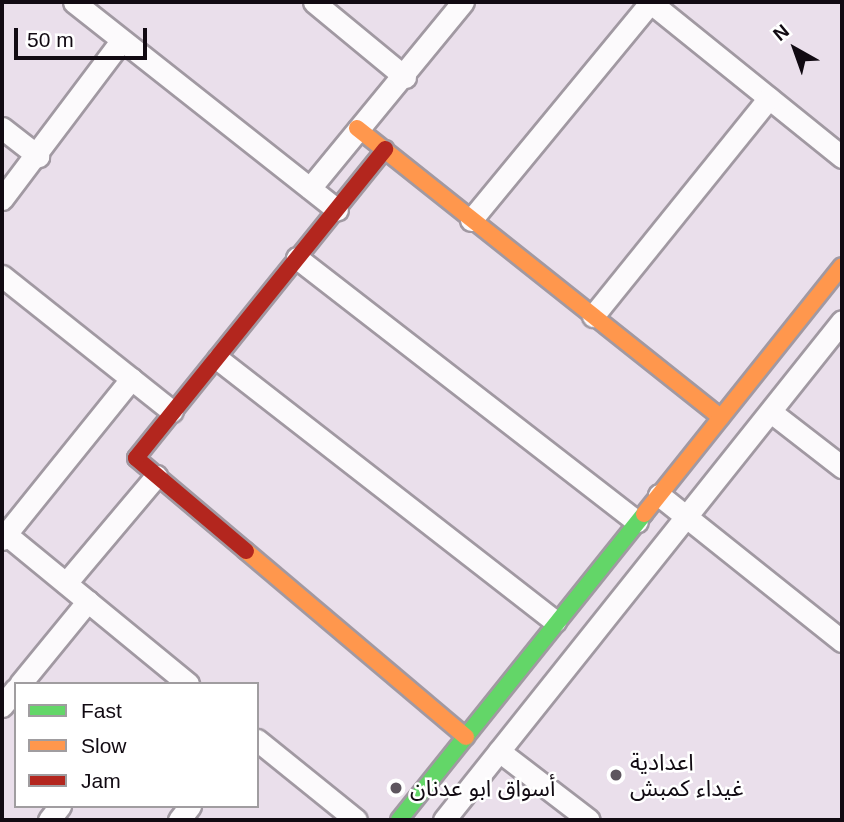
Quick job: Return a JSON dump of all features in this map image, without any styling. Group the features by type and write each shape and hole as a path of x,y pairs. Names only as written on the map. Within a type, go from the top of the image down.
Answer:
{"street":[{"path":"74,2 337,210"},
{"path":"314,2 405,76"},
{"path":"310,187 357,128 405,76 463,2"},
{"path":"471,220 651,2 842,157"},
{"path":"2,199 121,41"},
{"path":"593,316 769,98"},
{"path":"2,128 37,156"},
{"path":"357,128 721,418"},
{"path":"384,149 219,359 172,411 136,458 466,737"},
{"path":"297,258 637,522"},
{"path":"399,820 555,621 842,266"},
{"path":"2,276 172,411"},
{"path":"444,820 842,321"},
{"path":"219,359 555,621"},
{"path":"131,379 3,535 88,601 175,680"},
{"path":"771,412 842,467"},
{"path":"66,583 156,476"},
{"path":"659,495 842,641"},
{"path":"22,682 88,601"},
{"path":"2,706 14,691"},
{"path":"259,742 356,820"},
{"path":"499,751 589,820"}],"traffic: fast":[{"path":"399,820 644,514"}],"traffic: slow":[{"path":"357,128 721,418"},
{"path":"644,514 842,266"},
{"path":"246,551 466,737"}],"traffic: jam":[{"path":"246,551 136,458 385,149"}],"place":[{"name":"اعدادية غيداء كمبش","path":"616,775"},
{"name":"أسواق ابو عدنان","path":"396,788"}]}
